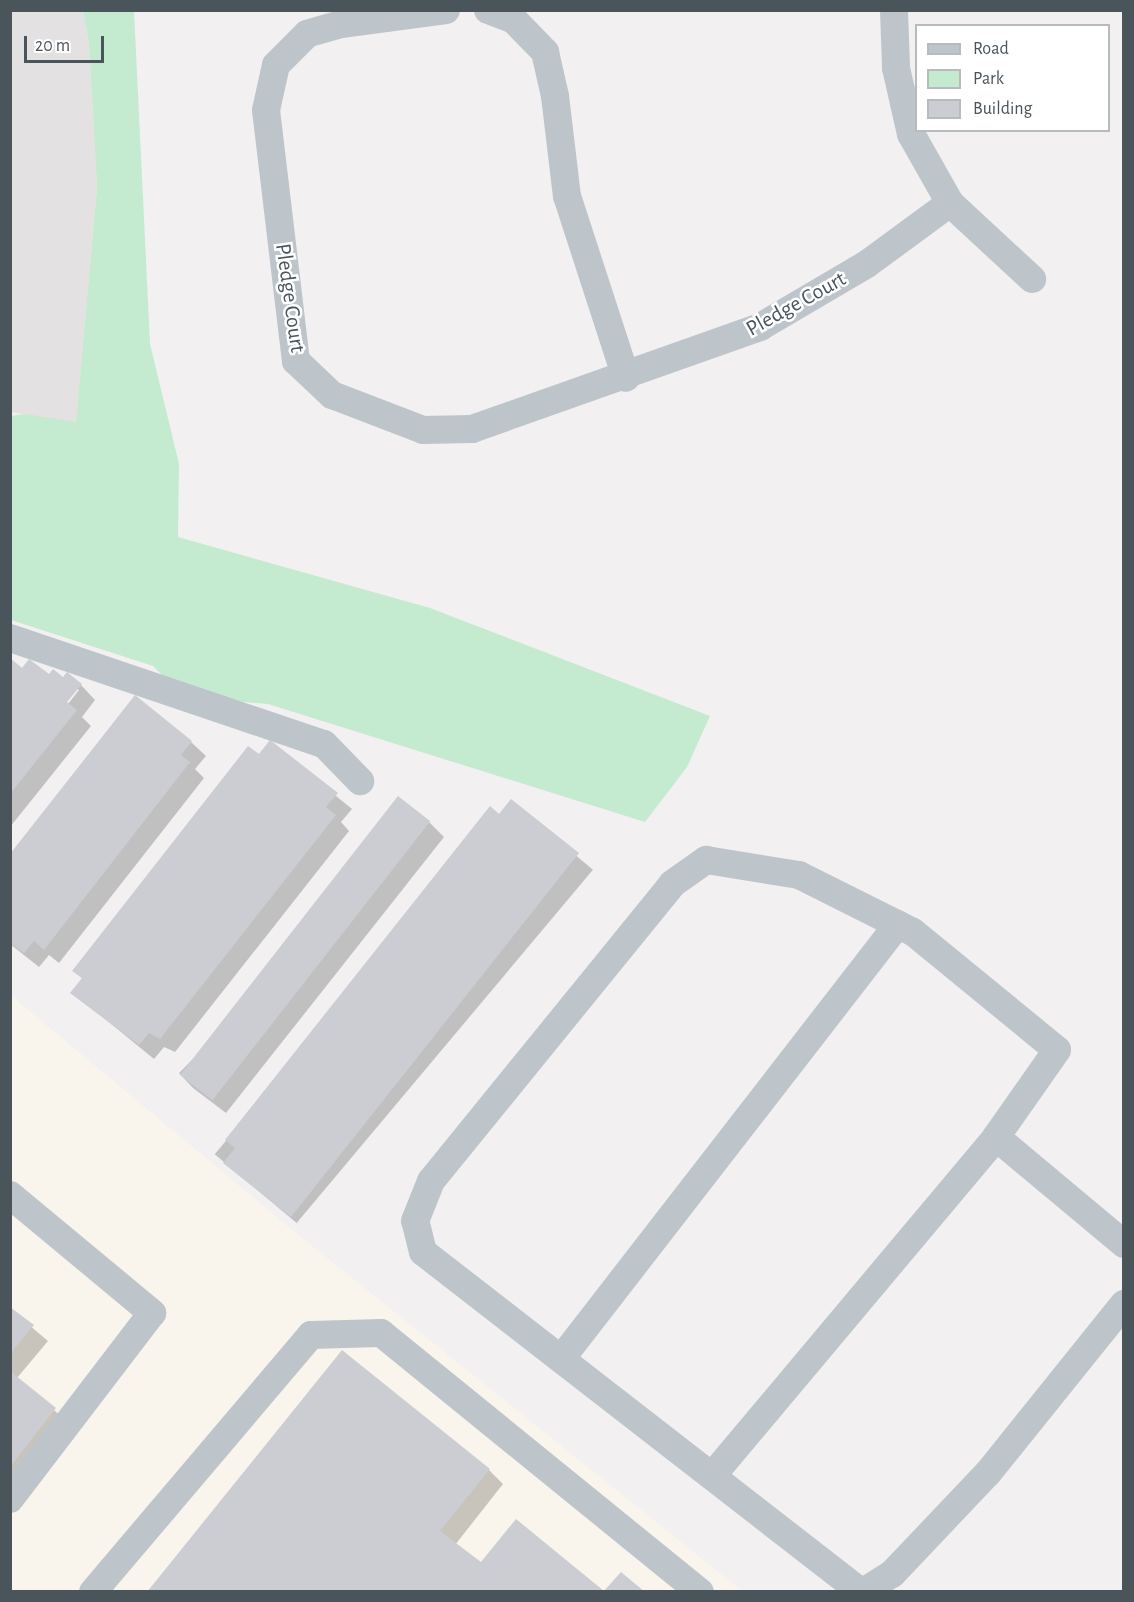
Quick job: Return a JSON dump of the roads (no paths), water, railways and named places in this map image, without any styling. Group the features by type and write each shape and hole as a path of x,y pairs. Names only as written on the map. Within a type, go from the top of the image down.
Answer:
{"street":[{"name":"Pledge Court","path":"446,10 341,24 307,34 276,65 266,110 296,361 332,395 423,430 472,429 626,378 760,327 867,264 950,203"},
{"path":"488,10 514,20 545,52 555,96 567,196 626,378"},
{"path":"894,10 896,68 911,134 950,203 1032,279"},
{"path":"10,638 324,744 360,781"},
{"path":"712,1476 996,1137 1057,1050 913,932 799,875 706,860 672,884 432,1181 415,1221 423,1252 712,1476 862,1592 892,1574 988,1473 1124,1304"},
{"path":"561,1359 898,924"},
{"path":"996,1137 1124,1244"},
{"path":"10,1195 152,1313 10,1499"},
{"path":"93,1592 311,1335 381,1333 700,1592"}]}
